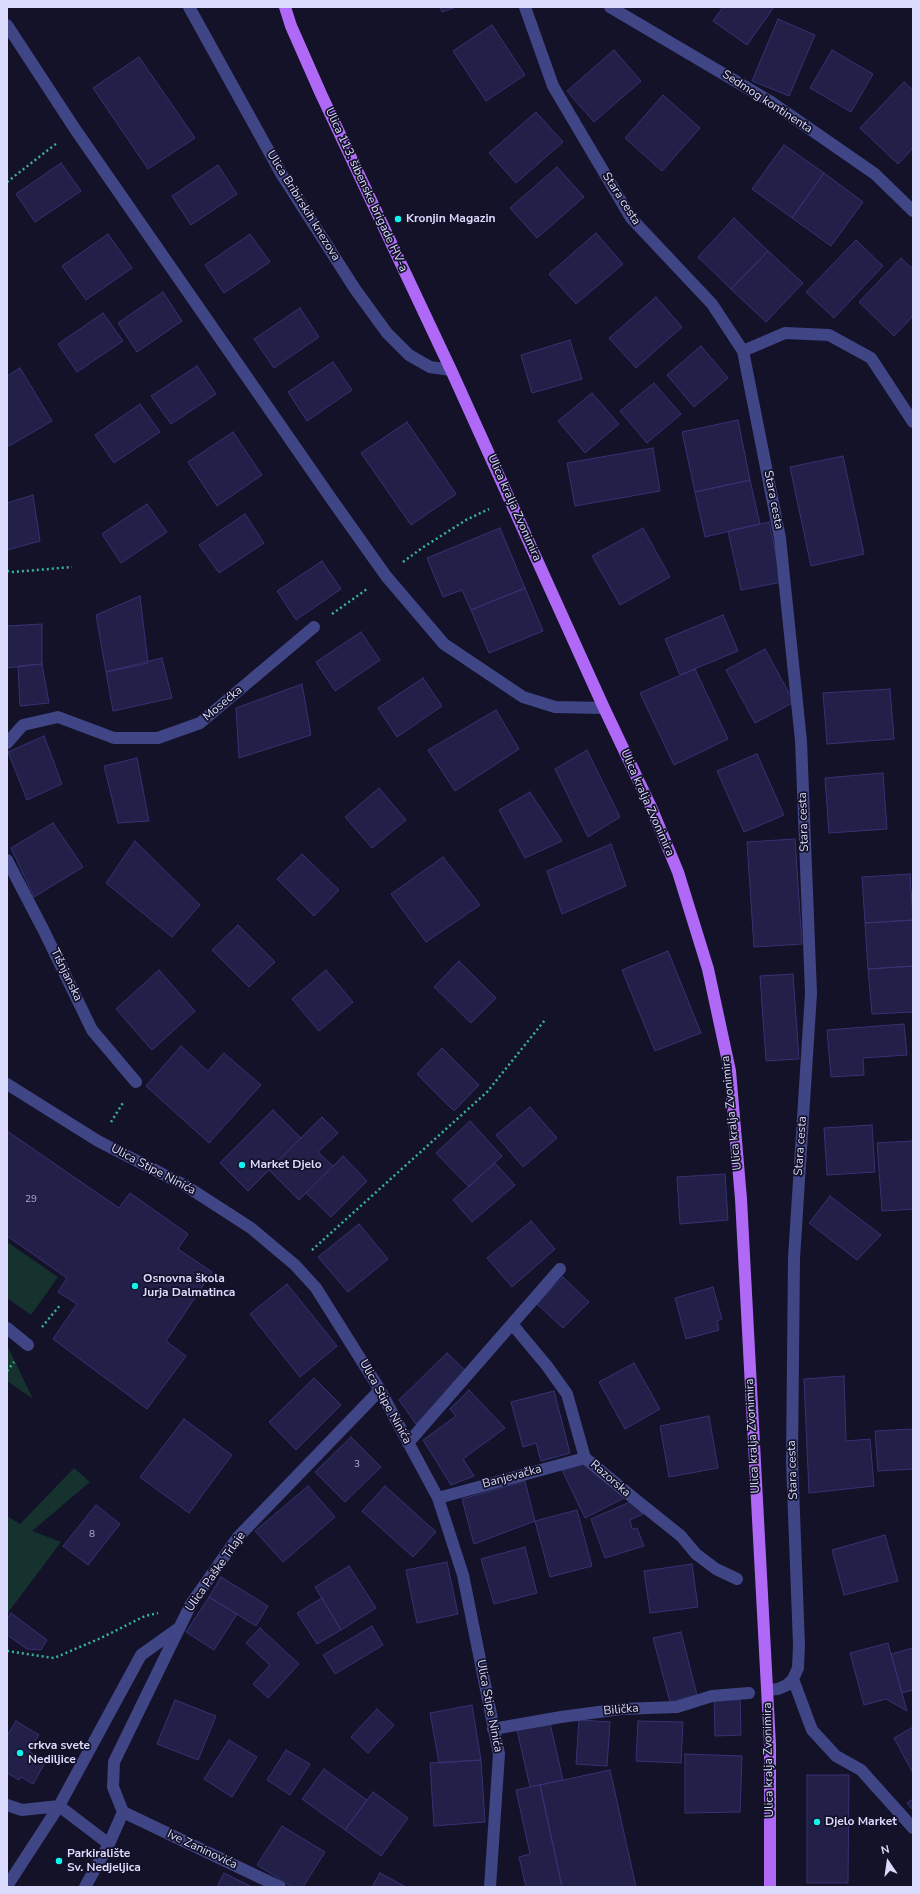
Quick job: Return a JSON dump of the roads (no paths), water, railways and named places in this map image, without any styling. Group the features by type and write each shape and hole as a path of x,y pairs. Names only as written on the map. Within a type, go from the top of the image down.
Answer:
{"main road":[{"name":"Ulica 113. šibenske brigade HV-a","path":"286,7 291,26 321,94 451,370"},
{"name":"Ulica kralja Zvonimira","path":"451,370 604,708 651,807 678,872 708,969 730,1071 741,1199 770,1745 770,1887"}],"street":[{"name":"Ulica Bribirskih knezova","path":"189,7 282,175 355,289 387,333 409,355 430,367 451,370"},
{"name":"Stara cesta","path":"525,7 553,86 631,218 712,304 743,351 780,538 801,741 811,993 794,1258 792,1461 799,1645 798,1668 793,1679"},
{"name":"Sedmog kontinenta","path":"610,7 771,102 874,174 913,211"},
{"path":"7,25 75,130 386,576 444,644 523,698 555,707 604,708"},
{"path":"743,351 785,333 829,335 871,358 913,422"},
{"name":"Mosećka","path":"7,744 24,725 58,717 114,738 158,738 200,723 314,627"},
{"name":"Tišnjanska","path":"7,860 44,931 92,1030 136,1082"},
{"name":"Ulica Stipe Ninića","path":"7,1084 98,1141 186,1186 250,1228 295,1265 316,1288 380,1390 438,1498 463,1576 499,1754 490,1887"},
{"path":"408,1443 560,1269"},
{"name":"Razorska","path":"512,1324 547,1366 567,1394 585,1458 681,1536 696,1554 716,1569 737,1579"},
{"path":"7,1328 28,1345"},
{"name":"Ulica Paške Trlaje","path":"123,1812 113,1787 114,1762 182,1626 191,1604 238,1537 380,1390"},
{"name":"Banjevačka","path":"438,1498 585,1458"},
{"path":"7,1886 59,1806 141,1655 182,1626"},
{"path":"767,1690 778,1690 793,1679 812,1730 836,1756 862,1770 913,1828"},
{"name":"Bilička","path":"494,1729 561,1717 621,1709 677,1707 712,1696 749,1693"},
{"path":"7,1805 22,1810 59,1806 109,1844"},
{"path":"86,1887 109,1844 123,1812"},
{"name":"Ive Zaninovića","path":"123,1812 280,1887"}],"place":[{"name":"Kronjin Magazin","path":"398,219"},
{"name":"Market Djelo","path":"242,1165"},
{"name":"Osnovna škola Jurja Dalmatinca","path":"135,1286"},
{"name":"crkva svete Nediljice","path":"20,1753"},
{"name":"Djelo Market","path":"817,1822"},
{"name":"Parkiralište Sv. Nedjeljica","path":"59,1861"}]}
